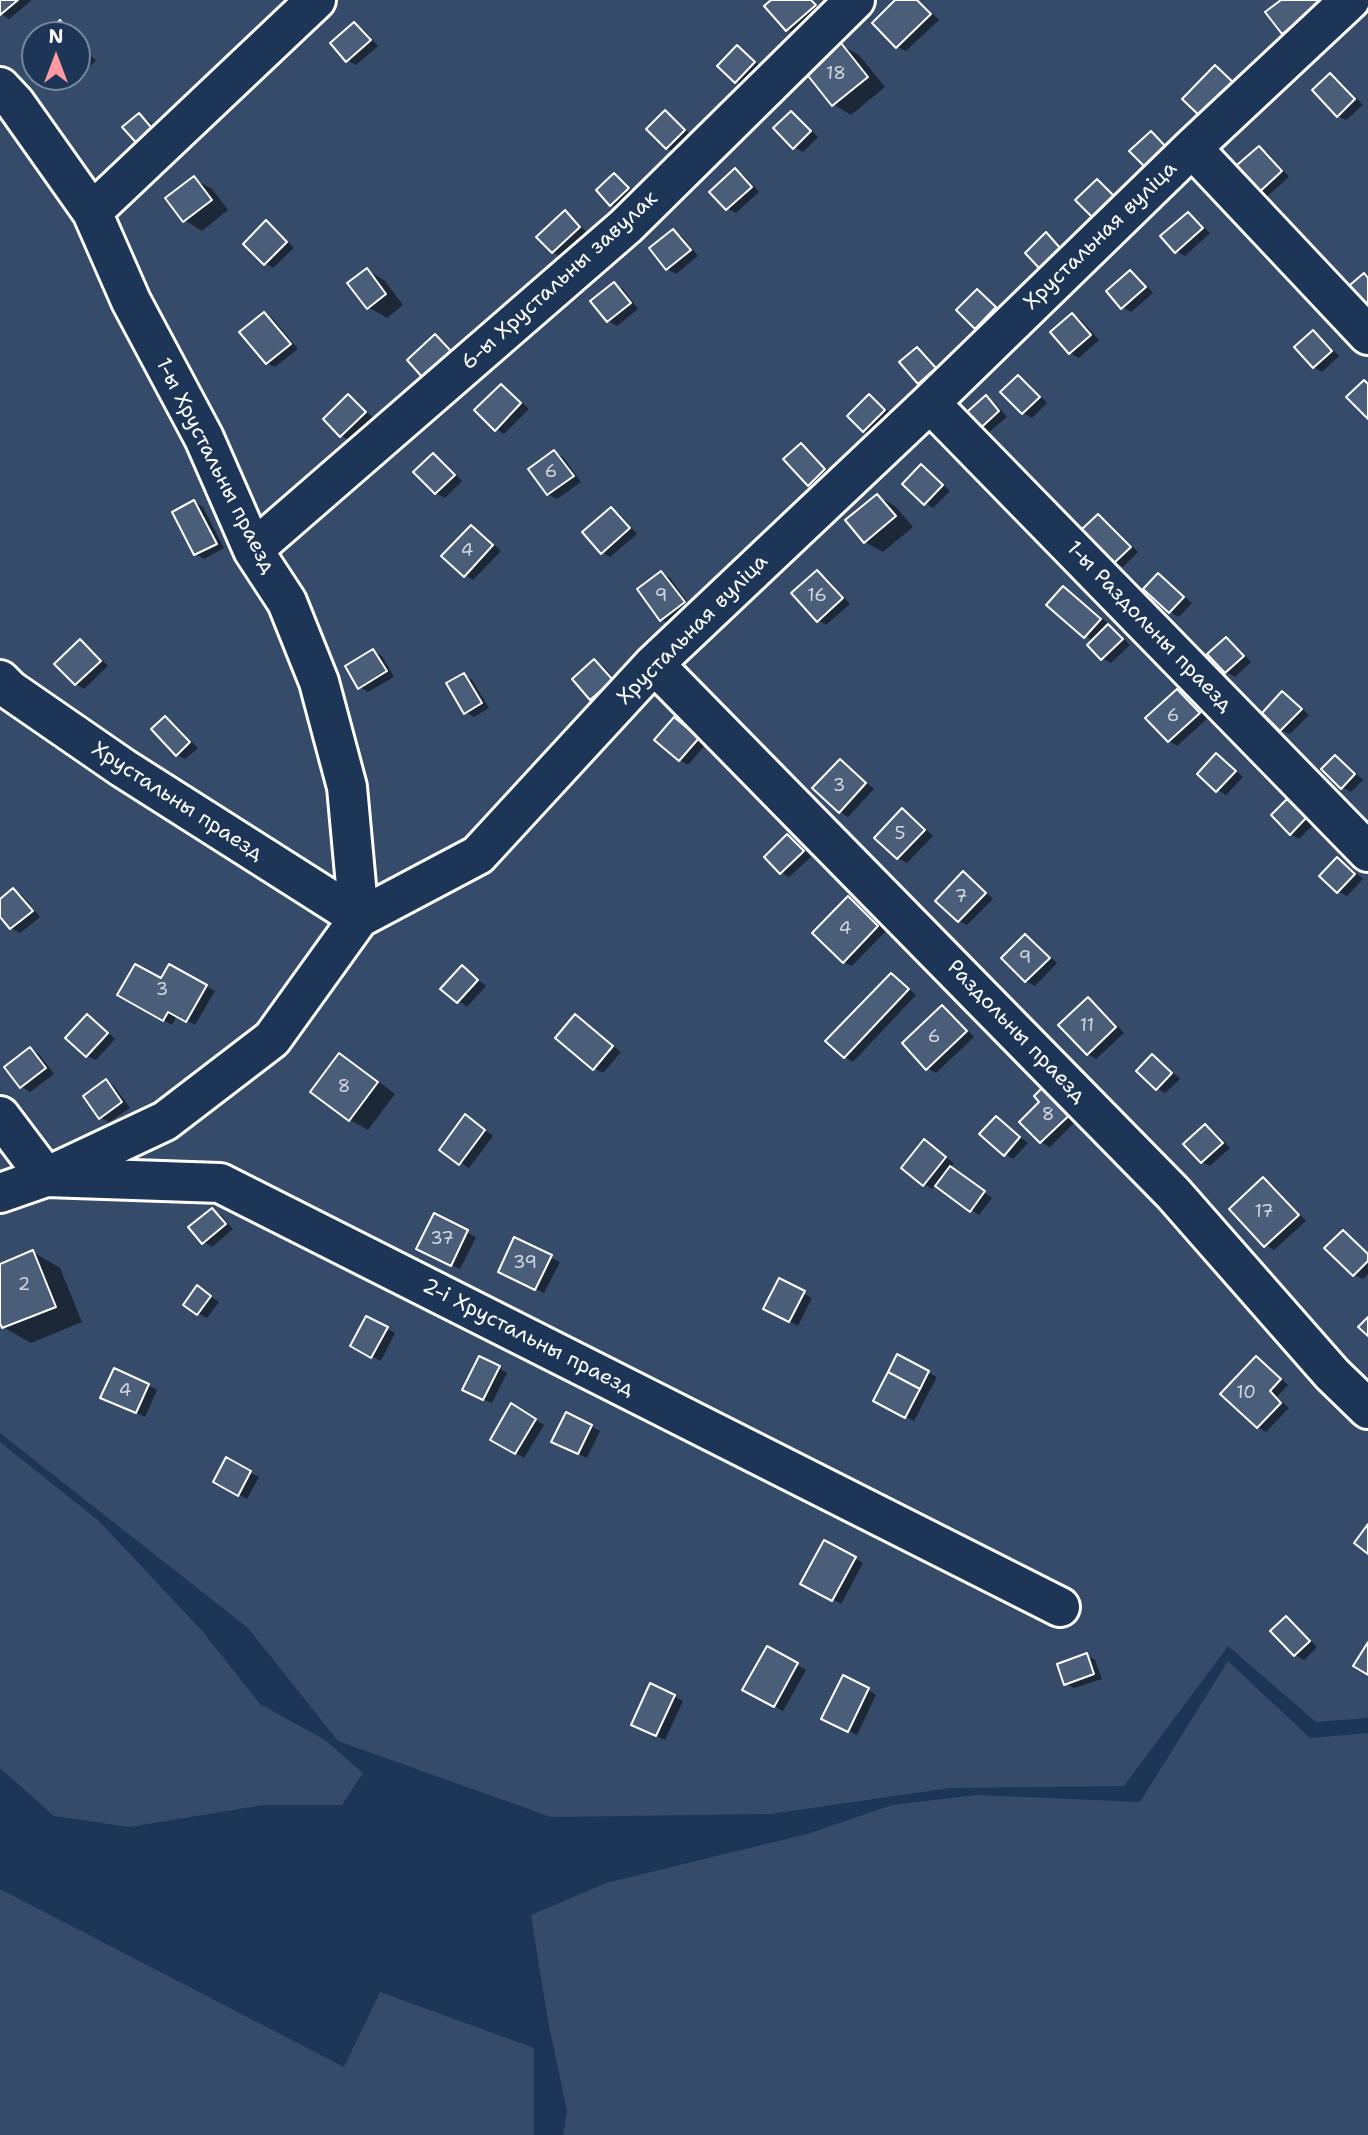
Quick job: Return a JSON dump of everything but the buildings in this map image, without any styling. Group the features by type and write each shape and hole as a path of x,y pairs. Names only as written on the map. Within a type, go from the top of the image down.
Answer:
{"street":[{"path":"92,212 316,0"},
{"name":"6-ы Хрустальны завулак","path":"253,550 626,226 855,0"},
{"name":"Хрустальная вуліца","path":"0,1193 46,1177 165,1121 272,1039 359,918 478,855 654,664 1350,0"},
{"name":"1-ы Хрустальны праезд","path":"0,87 15,103 92,212 131,301 204,438 253,550 287,602 319,682 347,788 359,918"},
{"path":"1192,148 1368,335"},
{"name":"1-ы Раздольны праезд","path":"930,402 1368,852"},
{"name":"Раздольны праезд","path":"654,664 1173,1193 1332,1374 1368,1409"},
{"name":"Хрустальны праезд","path":"0,680 10,690 124,768 359,918"},
{"path":"0,1116 46,1177"},
{"name":"2-і Хрустальны праезд","path":"46,1177 220,1182 1060,1607"}],"shaded area":[{"path":"0,0 1368,0 1368,1718 1316,1722 1228,1646 1124,1786 950,1788 770,1814 551,1817 338,1741 248,1628 0,1433"},
{"path":"0,1442 99,1521 203,1632 260,1704 325,1740 363,1773 342,1805 263,1805 130,1827 54,1816 0,1768"},
{"path":"1228,1661 1310,1738 1368,1733 1368,2135 563,2135 567,2111 548,2021 531,1915 606,1883 807,1834 892,1805 977,1795 1140,1802"},
{"path":"0,1889 344,2067 380,1992 534,2048 534,2135 0,2135"}]}
